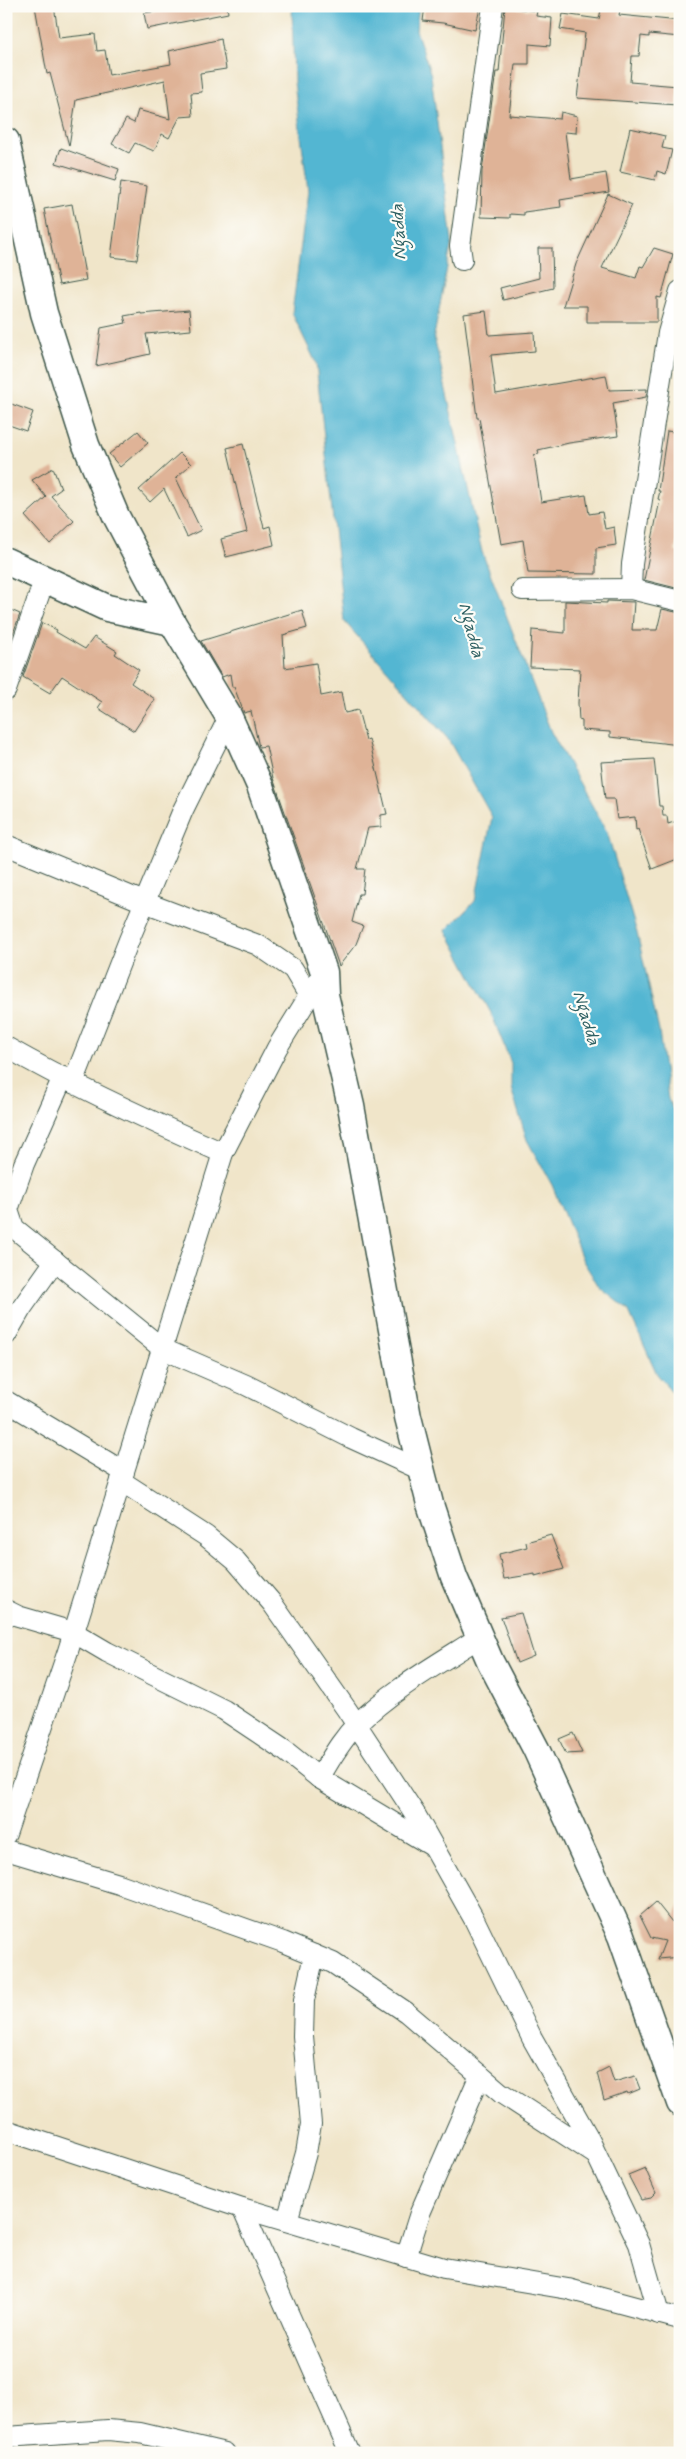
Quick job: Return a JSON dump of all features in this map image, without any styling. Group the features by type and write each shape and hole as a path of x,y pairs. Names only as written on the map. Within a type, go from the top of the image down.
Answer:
{"street":[{"path":"462,260 460,246 494,6"},
{"path":"6,141 44,314 86,444 116,516 172,622 228,717 260,786 324,972 325,995 351,1106 408,1417 430,1504 454,1577 480,1637 536,1749 621,1936 680,2102"},
{"path":"631,589 632,564 668,333 680,291"},
{"path":"8,566 45,578 107,608 172,622"},
{"path":"6,690 45,578"},
{"path":"522,590 631,589 680,601"},
{"path":"228,717 183,810 68,1080 24,1164 8,1210 14,1228 163,1349 246,1385 351,1438 421,1470"},
{"path":"6,845 144,902 258,945 293,969 308,996"},
{"path":"6,1834 123,1477 223,1153 277,1048 324,972"},
{"path":"6,1047 154,1123 223,1153"},
{"path":"6,1335 21,1309 55,1260"},
{"path":"6,1401 123,1477 206,1536 236,1561 272,1603 357,1725 415,1814 474,1919 532,2038 597,2156 639,2244 659,2314"},
{"path":"6,1610 18,1616 73,1632 108,1652 224,1710 284,1750 319,1778 432,1846"},
{"path":"319,1778 336,1749 357,1725 403,1686 480,1637"},
{"path":"6,1850 119,1884 314,1954 350,1973 406,2012 501,2093 597,2156"},
{"path":"287,2221 306,2153 311,2124 304,2036 304,2000 314,1954"},
{"path":"406,2257 420,2213 480,2076"},
{"path":"6,2130 242,2208 444,2268 568,2289 680,2319"},
{"path":"242,2208 350,2453"},
{"path":"6,2437 108,2430 140,2433 225,2453"}],"water":[{"name":"Ngadda","path":"292,6 419,6 416,30 431,75 452,241 434,336 482,552 551,732 607,832 637,933 659,1031 668,1099 680,1126 680,1401 657,1374 628,1310 600,1288 583,1261 552,1185 527,1140 511,1088 511,1063 491,1013 446,930 475,901 492,817 448,739 344,621 316,363 292,313 308,191 294,82"}],"building":[{"path":"35,6 54,6 59,38 95,34 97,51 105,50 109,75 171,64 169,51 221,39 226,69 200,73 202,92 191,93 193,116 180,117 169,138 162,134 154,151 135,143 129,153 112,144 126,119 134,123 138,110 170,119 165,80 76,100 69,146 50,73 47,74"},
{"path":"194,6 227,6 228,13 147,29 144,13"},
{"path":"425,6 470,6 480,8 475,30 423,21"},
{"path":"602,6 621,6 619,15 680,21 680,37 649,34 649,37 641,36 639,56 632,56 630,82 678,86 677,105 577,98 585,33 560,29 563,14 599,19"},
{"path":"505,7 537,11 536,16 552,18 550,46 529,44 529,64 515,64 509,115 560,119 561,112 577,116 576,133 565,132 571,179 606,173 609,192 560,200 561,207 524,212 524,215 510,214 510,218 481,217 482,171 496,72 499,72"},
{"path":"630,128 665,136 662,148 672,150 666,174 657,171 655,180 620,172"},
{"path":"61,148 119,169 115,181 56,163"},
{"path":"121,182 147,186 137,260 111,257"},
{"path":"608,194 632,205 602,268 636,278 640,266 643,267 654,248 673,254 661,298 657,297 657,322 587,322 587,306 563,306 576,264"},
{"path":"72,204 86,280 59,285 44,209"},
{"path":"538,248 552,248 553,288 503,300 500,288 539,278"},
{"path":"189,310 191,330 146,334 150,354 96,366 101,328 126,323 124,316"},
{"path":"486,311 489,335 534,332 535,351 491,355 496,394 606,375 609,390 647,389 646,397 613,403 618,436 569,443 538,450 539,454 534,455 541,502 586,495 589,514 602,512 605,529 614,527 616,545 596,548 596,574 528,573 523,540 501,544 479,418 477,418 464,314"},
{"path":"6,402 33,412 26,431 6,424"},
{"path":"138,431 148,443 120,467 109,454"},
{"path":"667,431 680,433 680,524 675,552 680,552 680,589 644,580 660,500 658,499 660,491 658,491"},
{"path":"243,444 264,528 270,526 274,545 226,557 221,539 247,532 227,448"},
{"path":"180,453 191,464 176,478 201,530 187,537 164,489 150,502 139,490"},
{"path":"53,468 61,489 51,496 74,521 50,544 25,516 46,497 32,480"},
{"path":"565,601 634,602 632,630 657,630 662,609 680,613 680,745 610,737 610,732 582,730 582,721 579,720 578,703 580,669 530,667 532,630 565,633"},
{"path":"6,608 20,614 6,653"},
{"path":"302,610 307,628 283,635 285,668 316,663 321,696 341,692 345,713 358,710 366,740 369,739 387,814 381,815 381,827 368,828 357,869 365,869 362,894 359,894 352,922 363,926 356,944 339,966 273,778 266,746 259,747 251,711 244,713 234,687 232,687 230,674 222,677 201,641"},
{"path":"42,623 57,630 56,632 85,649 94,637 117,651 115,654 139,670 131,683 155,699 134,731 98,708 102,702 62,676 50,693 23,677"},
{"path":"654,759 659,806 662,806 663,816 667,816 668,824 677,821 680,828 680,858 652,869 638,829 636,830 635,817 617,819 614,799 605,799 601,762"},
{"path":"551,1535 564,1569 535,1577 535,1574 504,1579 499,1554 527,1547 526,1542"},
{"path":"521,1613 534,1656 517,1663 501,1617"},
{"path":"573,1733 582,1753 566,1754 559,1739"},
{"path":"656,1902 672,1922 680,1905 680,1957 658,1959 665,1941 651,1938 640,1916"},
{"path":"609,2067 614,2082 635,2076 640,2089 604,2100 597,2073"},
{"path":"645,2168 656,2193 651,2198 641,2200 628,2175"}]}
